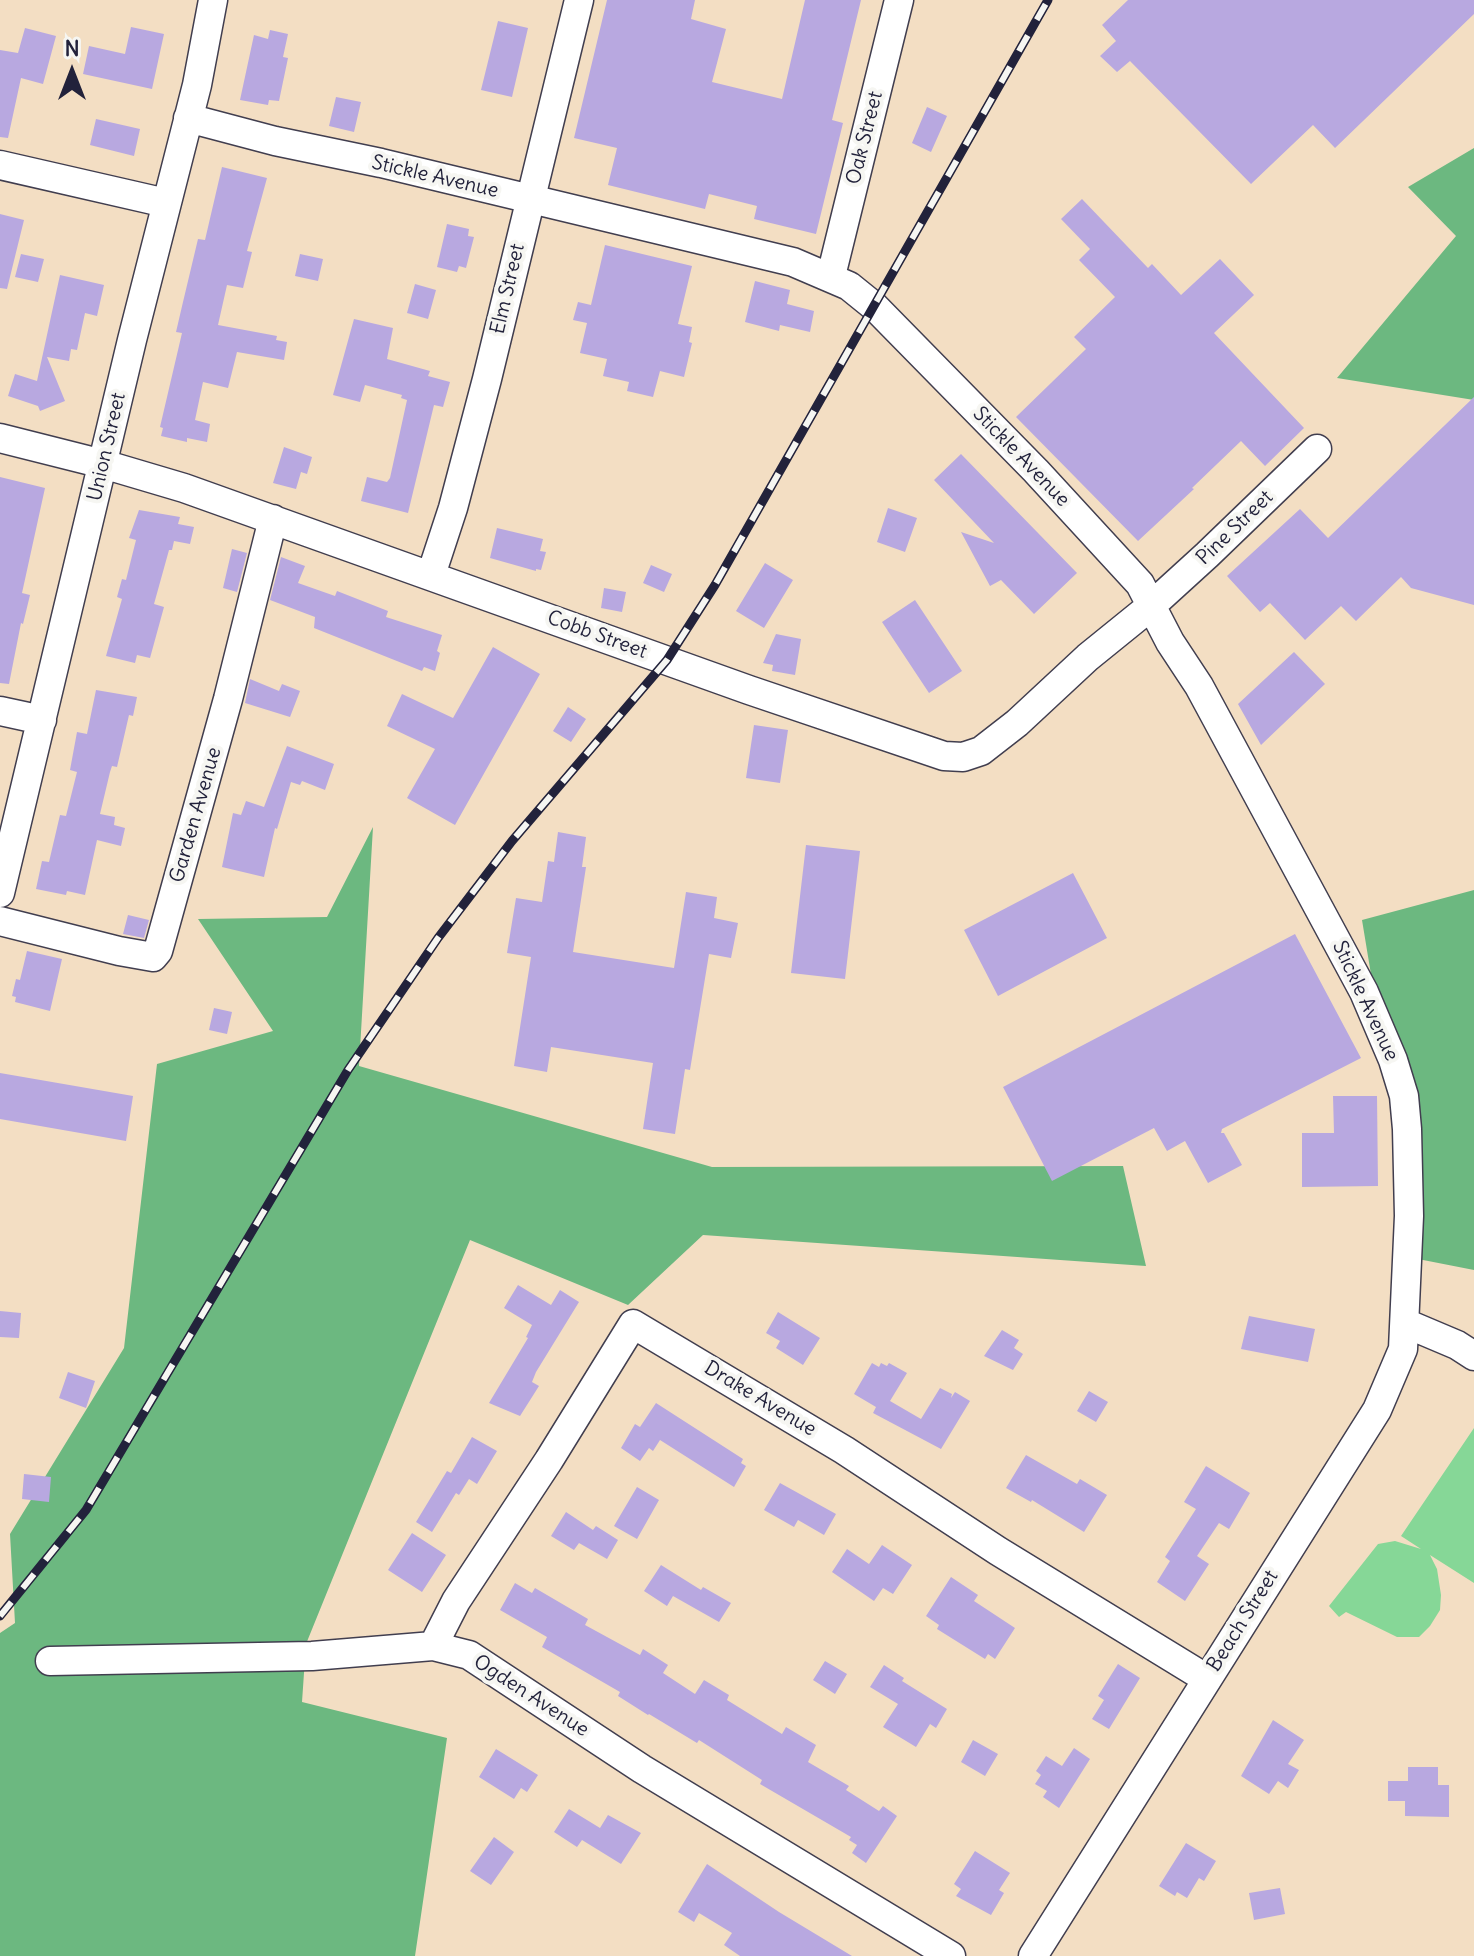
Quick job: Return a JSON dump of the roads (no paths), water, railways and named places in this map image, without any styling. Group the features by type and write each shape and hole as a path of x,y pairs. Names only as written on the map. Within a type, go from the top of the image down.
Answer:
{"street":[{"name":"Union Street","path":"0,893 188,118 213,0"},
{"name":"Elm Street","path":"431,575 453,508 487,379 579,0"},
{"name":"Oak Street","path":"831,276 899,0"},
{"name":"Stickle Avenue","path":"188,118 793,262 831,276 875,307 1036,471 1140,584 1199,686 1344,953 1393,1060 1404,1096 1407,1129 1407,1271"},
{"path":"0,165 166,203"},
{"name":"Cobb Street","path":"0,438 103,464 273,519 749,690 944,756 963,757 981,751 1151,606"},
{"name":"Pine Street","path":"1151,606 1317,449"},
{"name":"Garden Avenue","path":"0,921 119,951 153,957 158,951 228,699 273,519"},
{"path":"0,711 42,720"},
{"name":"Beach Street","path":"1033,1956 1377,1410 1403,1349 1407,1271"},
{"path":"1405,1323 1457,1345 1474,1356"},
{"name":"Drake Avenue","path":"433,1646 477,1567 549,1460 633,1324 844,1450 998,1551 1207,1679"},
{"name":"Ogden Avenue","path":"50,1661 312,1656 433,1646 469,1655 642,1769 951,1956"}],"railway":[{"path":"0,1616 86,1510 348,1070 438,938 512,841 667,660 715,585 1048,0"}]}
